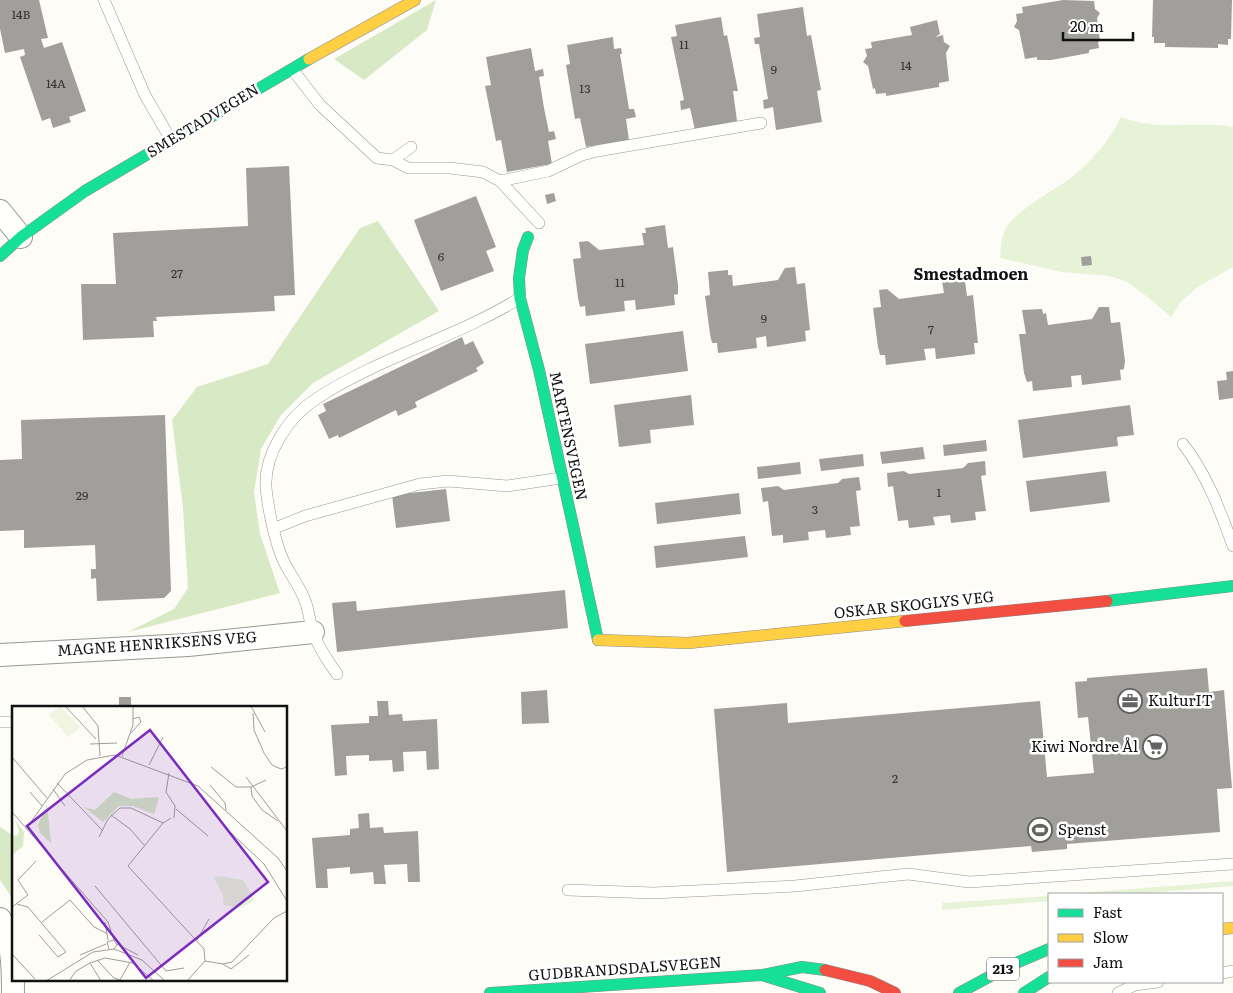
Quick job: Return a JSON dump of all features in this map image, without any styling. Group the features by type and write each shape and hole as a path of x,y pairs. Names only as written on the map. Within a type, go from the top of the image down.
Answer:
{"street":[{"name":"SMESTADVEGEN","path":"0,256 21,236 85,191 292,69 415,0"},
{"path":"0,211 21,236"},
{"name":"MARTENSVEGEN","path":"528,237 523,250 519,278 520,298 538,370 598,642"},
{"name":"OSKAR SKOGLYS VEG","path":"598,642 688,643 1182,594 1233,586"},
{"name":"MAGNE HENRIKSENS VEG","path":"0,655 188,645 313,632"},
{"path":"0,919 6,931 12,956"},
{"name":"213","path":"959,993 1012,965 1048,949"},
{"name":"GUDBRANDSDALSVEGEN","path":"490,993 762,975 802,967 825,970 870,981 895,993"},
{"name":"GUDBRANDSDALSVEGEN","path":"762,975 820,993"},
{"name":"213","path":"1024,993 1048,978"},
{"path":"13,980 13,993"}],"lane":[{"path":"104,0 146,95 171,140"},
{"path":"292,69 320,105 377,158 394,160 400,166 408,168 450,168 483,172 500,181 539,223"},
{"path":"500,181 548,171 597,150 761,123"},
{"path":"394,160 411,147"},
{"path":"337,674 322,653 313,632 305,600 283,560 266,486 271,456 284,430 315,399 342,384 491,316 520,298"},
{"path":"1183,444 1194,458 1212,490 1233,546"},
{"path":"275,528 305,516 420,484 448,482 507,486 561,478"},
{"path":"568,890 654,893 795,886 908,874 969,882 1233,864"},
{"path":"1118,993 1135,985 1150,983"}],"green space":[{"path":"436,0 427,30 364,80 334,59"},
{"path":"1121,117 1149,124 1233,127 1233,267 1196,288 1181,302 1171,317 1127,282 1110,276 1062,272 1000,258 1003,235 1006,228 1017,215 1067,181 1083,167 1098,152"},
{"path":"378,221 439,311 313,383 281,415 261,449 254,492 260,534 280,593 128,632 174,609 188,588 183,508 172,420 197,387 268,364 360,228"},
{"path":"0,827 12,835 12,898 0,880"},
{"path":"1233,881 1233,886 1147,893 1080,893"},
{"path":"1048,896 1048,901 942,910 942,903"}],"building":[{"path":"0,0 39,0 48,38 41,39 44,48 62,42 86,111 69,117 71,122 53,128 50,118 42,121 20,57 25,55 24,49 5,53 0,29"},
{"path":"1063,0 1094,1 1095,9 1100,13 1097,18 1099,48 1089,50 1089,53 1051,60 1037,60 1037,57 1025,59 1019,30 1014,27 1017,21 1016,14 1023,13 1022,7"},
{"path":"1153,0 1232,0 1231,39 1228,39 1228,45 1218,44 1218,48 1165,47 1165,43 1154,43 1154,37 1152,37"},
{"path":"803,7 807,36 811,35 821,90 817,91 822,122 776,130 773,107 764,109 763,100 768,99 759,44 755,44 754,38 760,37 757,14"},
{"path":"721,17 724,36 727,35 738,91 733,91 737,121 695,130 690,108 681,110 680,101 684,100 671,37 677,36 675,25"},
{"path":"937,20 940,34 935,37 943,35 944,42 950,46 946,53 949,81 939,83 939,87 886,96 886,93 876,94 875,88 873,89 868,66 863,62 867,56 865,49 872,48 871,42 912,35 910,27"},
{"path":"613,37 614,49 621,48 622,54 620,54 629,109 634,109 636,117 626,119 629,140 586,147 580,118 575,119 566,65 570,64 567,45"},
{"path":"531,48 535,71 543,69 544,76 539,77 544,108 549,132 554,131 556,139 548,141 552,164 507,172 501,140 496,141 485,86 491,85 486,57"},
{"path":"289,166 295,295 274,296 275,311 156,317 157,321 153,321 154,337 83,340 81,284 116,284 113,233 248,226 246,168"},
{"path":"554,193 556,201 547,204 545,195"},
{"path":"476,196 496,247 486,251 494,271 441,291 414,220"},
{"path":"665,225 668,248 673,247 678,285 678,294 674,295 675,305 636,310 635,300 624,301 625,311 586,316 585,306 580,307 573,259 581,258 579,242 588,241 599,250 644,245 642,233 646,233 645,228"},
{"path":"1091,256 1092,265 1082,266 1081,257"},
{"path":"795,267 797,284 805,283 810,330 805,331 806,341 767,347 766,336 756,338 757,348 718,353 717,343 712,343 705,296 710,295 708,272 728,270 728,275 732,275 733,286 778,280 785,268"},
{"path":"964,273 967,296 973,295 978,343 974,343 975,354 936,359 935,348 924,349 926,360 886,365 885,355 880,355 878,347 873,308 881,307 879,290 887,289 899,299 944,293 942,281 946,281 946,277"},
{"path":"1099,307 1109,307 1111,323 1120,322 1125,361 1124,369 1120,370 1121,380 1082,385 1081,375 1071,376 1072,387 1033,391 1032,381 1027,382 1024,373 1019,334 1026,334 1022,310 1042,309 1043,314 1046,313 1048,325 1092,319"},
{"path":"683,331 688,371 590,384 585,344"},
{"path":"462,337 465,345 473,341 484,363 476,368 478,371 415,402 417,407 398,416 396,410 339,438 338,435 329,439 318,415 326,411 323,404"},
{"path":"1233,371 1233,398 1219,400 1217,381 1227,380 1226,372"},
{"path":"691,395 694,425 650,430 651,443 619,447 614,405"},
{"path":"1130,405 1134,435 1117,437 1118,446 1023,458 1018,420"},
{"path":"165,415 171,591 164,598 97,601 96,578 91,579 91,569 96,569 95,545 24,548 24,530 0,531 0,460 22,459 21,420"},
{"path":"986,440 987,451 944,456 943,445"},
{"path":"923,447 925,459 882,464 880,452"},
{"path":"863,454 864,466 821,471 819,459"},
{"path":"985,461 986,475 981,476 986,511 975,512 976,520 951,523 950,515 933,517 935,525 909,528 908,520 898,521 893,486 888,487 887,473 904,471 909,474 963,468 968,463"},
{"path":"800,462 801,474 758,479 757,467"},
{"path":"1106,471 1110,502 1030,512 1026,481"},
{"path":"859,477 861,490 856,491 860,526 850,527 851,535 826,538 825,530 808,532 809,540 783,543 783,535 772,536 768,501 763,502 761,488 778,486 784,490 838,483 842,479"},
{"path":"446,489 450,521 396,528 392,495"},
{"path":"739,493 741,514 657,524 655,503"},
{"path":"745,536 748,557 656,568 654,546"},
{"path":"565,590 568,628 337,652 332,603 356,601 357,611"},
{"path":"1207,668 1209,692 1224,690 1232,788 1217,789 1220,832 1067,844 1067,849 1032,852 1031,846 727,872 714,709 787,703 788,723 1040,701 1047,777 1094,773 1088,717 1078,718 1075,682 1087,681 1087,678"},
{"path":"547,690 549,723 522,724 521,692"},
{"path":"119,697 131,697 131,706 119,706"},
{"path":"377,701 388,701 389,715 402,714 403,721 437,719 439,769 427,770 426,751 403,752 404,771 393,772 392,760 369,761 369,755 346,756 347,775 335,776 331,725 369,723 369,716 378,716"},
{"path":"369,813 370,828 383,827 384,833 418,831 420,882 408,882 407,864 384,865 386,884 374,884 373,872 350,874 350,867 327,869 328,888 316,888 312,838 350,835 350,829 359,828 358,814"}],"traffic: fast":[{"path":"0,256 21,237 85,191 309,59"},
{"path":"528,237 523,250 519,278 520,298 539,370 598,640"},
{"path":"1107,601 1233,586"},
{"path":"959,993 1011,965 1048,949"},
{"path":"490,993 762,975 802,967 825,970"},
{"path":"765,976 820,993"},
{"path":"1024,993 1048,978"}],"traffic: slow":[{"path":"309,59 415,0"},
{"path":"598,640 688,643 905,621"},
{"path":"1223,929 1233,928"}],"traffic: jam":[{"path":"905,621 1107,601"},
{"path":"825,970 870,981 895,993"}],"place":[{"name":"KulturIT","path":"1130,701"},
{"name":"Kiwi Nordre Ål","path":"1155,747"},
{"name":"Spenst","path":"1040,830"}],"district":[{"name":"Smestadmoen","path":"971,274"}]}
